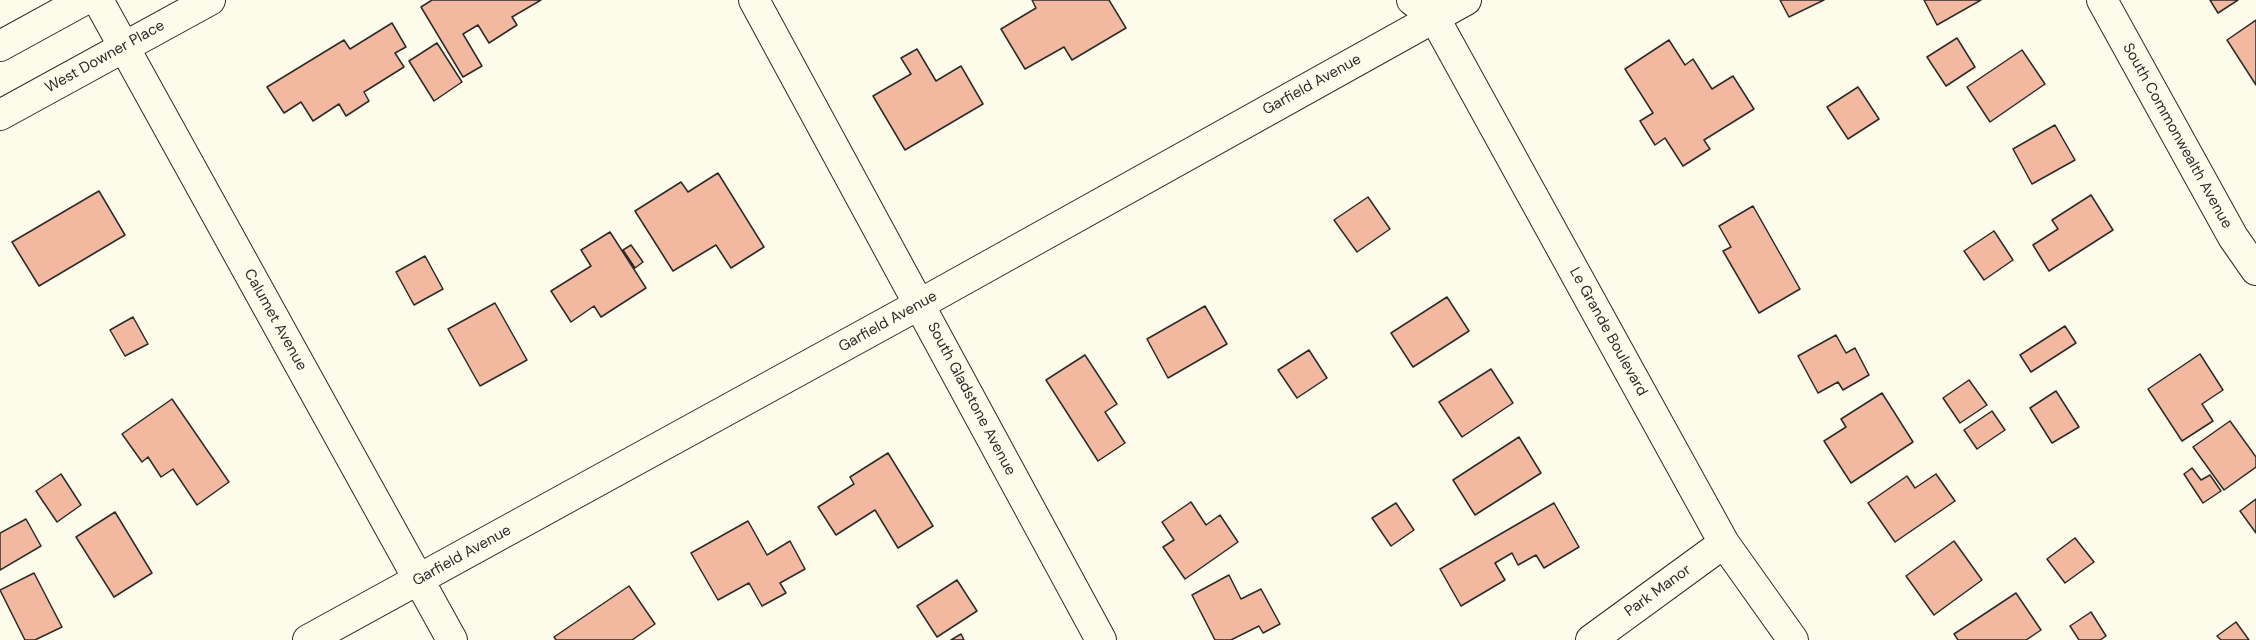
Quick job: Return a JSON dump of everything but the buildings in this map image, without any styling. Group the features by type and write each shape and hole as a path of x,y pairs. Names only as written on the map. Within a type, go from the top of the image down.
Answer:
{"street":[{"path":"0,46 84,0"},
{"name":"Calumet Avenue","path":"98,0 452,640"},
{"name":"West Downer Place","path":"0,115 210,0"},
{"name":"South Gladstone Avenue","path":"754,0 1101,640"},
{"name":"Garfield Avenue","path":"308,640 920,304 1426,6 1466,0"},
{"name":"South Commonwealth Avenue","path":"2102,0 2233,237 2256,270"},
{"name":"Le Grande Boulevard","path":"1426,6 1724,543 1793,640"},
{"name":"Park Manor","path":"1591,640 1724,543"}]}
